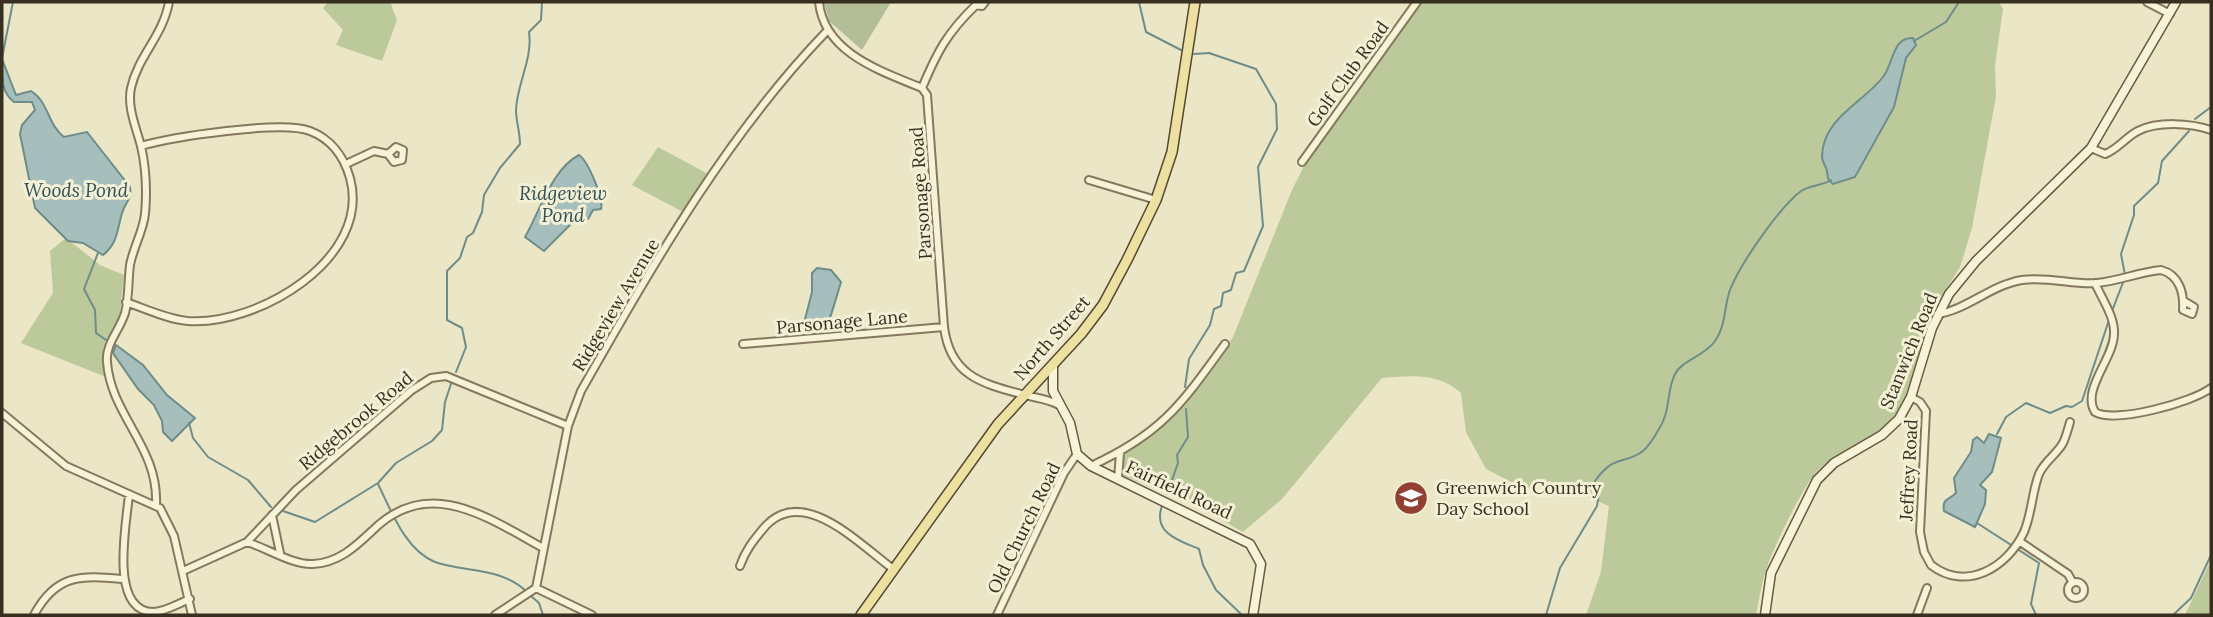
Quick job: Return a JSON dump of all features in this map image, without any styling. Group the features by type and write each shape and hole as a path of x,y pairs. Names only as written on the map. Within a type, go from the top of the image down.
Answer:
{"main road":[{"name":"North Street","path":"861,615 998,424 1023,395 1054,367 1103,305 1156,200 1174,143 1195,2"}],"street":[{"path":"156,505 156,475 112,387 106,360 109,345 121,324 127,302 130,264 145,208 146,185 141,146 131,110 131,89 138,67 162,31 169,2"},
{"path":"819,2 826,32 874,68 922,88 950,30 975,3 982,6 985,2"},
{"name":"Golf Club Road","path":"1302,162 1417,2"},
{"path":"2147,2 2170,14"},
{"name":"Stanwich Road","path":"1765,615 1773,569 1817,480 1838,460 1892,427 1911,397 1938,314 1952,289 1973,264 2091,148 2176,2"},
{"name":"Ridgeview Avenue","path":"531,591 568,426 575,404 590,374 728,148 770,94 826,32"},
{"name":"Parsonage Road","path":"922,88 929,103 947,348 963,372 1023,395"},
{"path":"2091,148 2105,154 2137,131 2151,127 2171,125 2211,130"},
{"path":"127,302 173,318 201,321 263,305 303,284 326,263 344,232 352,194 346,164 321,137 296,128 273,128 141,146"},
{"path":"346,164 374,151 388,153"},
{"path":"1089,180 1156,200"},
{"path":"1938,314 1953,311 2001,285 2023,280 2052,279 2095,283 2155,271 2170,273 2179,284 2184,301"},
{"path":"2095,283 2114,328 2112,350 2092,397 2095,412 2105,416 2158,407 2197,397 2211,388"},
{"name":"Parsonage Lane","path":"743,344 944,327"},
{"path":"1091,466 1141,441 1164,421 1192,391 1225,344"},
{"path":"1054,367 1053,391 1070,423 1077,454"},
{"name":"Ridgebrook Road","path":"183,571 247,542 296,490 391,407 431,378 455,378 568,426"},
{"path":"1023,395 1045,398 1059,405"},
{"name":"Jeffrey Road","path":"1911,397 1920,402 1926,411 1920,532 1924,552 1931,565 1952,576 1980,575 1993,568 2019,541 2028,520 2039,476 2063,443 2070,422"},
{"path":"2,413 66,466 156,505 169,522 192,615"},
{"path":"1118,479 1119,453"},
{"name":"Fairfield Road","path":"1077,454 1091,466 1219,526 1250,544 1261,564 1253,615"},
{"name":"Old Church Road","path":"997,615 1064,473 1077,454"},
{"path":"129,494 122,579 132,601 141,609 154,612 190,599"},
{"path":"247,542 301,563 326,563 352,551 389,514 434,503 470,508 542,548"},
{"path":"740,566 749,545 767,524 782,514 800,510 818,515 893,569"},
{"path":"272,515 280,553"},
{"path":"2019,541 2068,574 2073,583"},
{"path":"34,615 46,595 67,581 85,575 122,579"},
{"path":"1917,615 1927,588"},
{"path":"495,615 531,591 592,615"}],"green space":[{"path":"328,2 390,2 397,20 382,61 336,45 343,30 323,8"},
{"path":"824,2 891,2 862,50 829,21"},
{"path":"1422,2 1999,2 2003,9 1995,65 1996,96 1972,228 1960,267 1933,310 1901,411 1893,421 1873,435 1821,467 1798,500 1774,549 1756,615 1586,615 1601,572 1609,506 1550,481 1525,489 1486,469 1466,432 1461,393 1433,378 1382,378 1282,499 1243,532 1185,500 1124,476 1119,467 1123,454 1168,420 1193,394 1233,337 1292,190 1317,140"},
{"path":"658,147 708,174 683,212 632,185"},
{"path":"66,238 100,265 124,275 119,321 105,342 103,351 106,377 21,343 53,293 50,251"},
{"path":"2211,560 2211,615 2185,615"}],"water":[{"path":"1913,38 1916,45 1906,58 1894,107 1855,177 1833,184 1828,179 1822,156 1829,131 1845,112 1883,77 1897,46 1906,39"},
{"name":"Woods Pond","path":"2,59 16,95 31,91 37,96 54,126 64,137 87,132 130,187 118,231 103,255 83,243 68,241 35,208 20,134 22,125 35,110 32,102 14,102 9,98 3,83"},
{"name":"Ridgeview Pond","path":"579,155 595,180 601,209 593,210 588,219 574,221 544,251 525,237 554,180 570,161"},
{"path":"817,268 831,270 841,282 831,315 822,329 804,323 812,292 812,273"},
{"path":"116,345 143,365 167,395 195,418 172,441 163,432 162,421 154,405 138,389 113,353"},
{"path":"1989,434 2001,438 1992,472 1980,485 1986,490 1985,504 1975,527 1944,511 1944,504 1956,493 1954,478 1971,452 1973,440 1977,437 1984,443"}],"waterway":[{"path":"2,58 13,2"},
{"path":"456,372 466,347 462,328 447,320 447,271 460,258 467,237 473,233 482,212 484,195 500,168 520,144 517,100 529,52 529,32 541,20 542,2"},
{"path":"1139,2 1146,32 1181,50"},
{"path":"1914,41 1946,22 1959,2"},
{"path":"1185,387 1189,359 1210,325 1214,309 1221,306 1223,293 1231,290 1236,273 1244,271 1263,226 1258,167 1277,129 1276,104 1256,69 1209,53 1194,54"},
{"path":"2195,119 2211,107"},
{"path":"2125,275 2121,254 2134,215 2134,206 2158,183 2162,161 2189,131"},
{"path":"1546,615 1560,568 1597,506 1599,494 1595,481 1608,466 1637,455 1652,441 1663,422 1675,374 1715,341 1721,329 1730,290 1751,252 1792,199 1801,191 1831,180"},
{"path":"98,253 84,289 95,310 96,333 106,340"},
{"path":"2112,311 2124,280"},
{"path":"1997,434 2006,417 2026,403 2050,413 2066,406 2072,407 2082,401 2109,320"},
{"path":"283,511 315,522 378,483 396,463 432,441 442,430 445,402 452,381"},
{"path":"1167,494 1178,463 1177,455 1188,437 1186,409"},
{"path":"189,423 193,438 208,457 248,480 271,507"},
{"path":"378,484 407,539 424,556 435,562 495,574 527,592"},
{"path":"1162,506 1160,515 1164,529 1176,539 1199,549 1203,565 1216,590 1242,615"},
{"path":"1977,523 2039,563 2031,604 2036,615"},
{"path":"2173,615 2191,598 2211,555"},
{"path":"531,596 539,603 543,615"}],"place":[{"name":"Greenwich Country Day School","path":"1411,498"}]}
